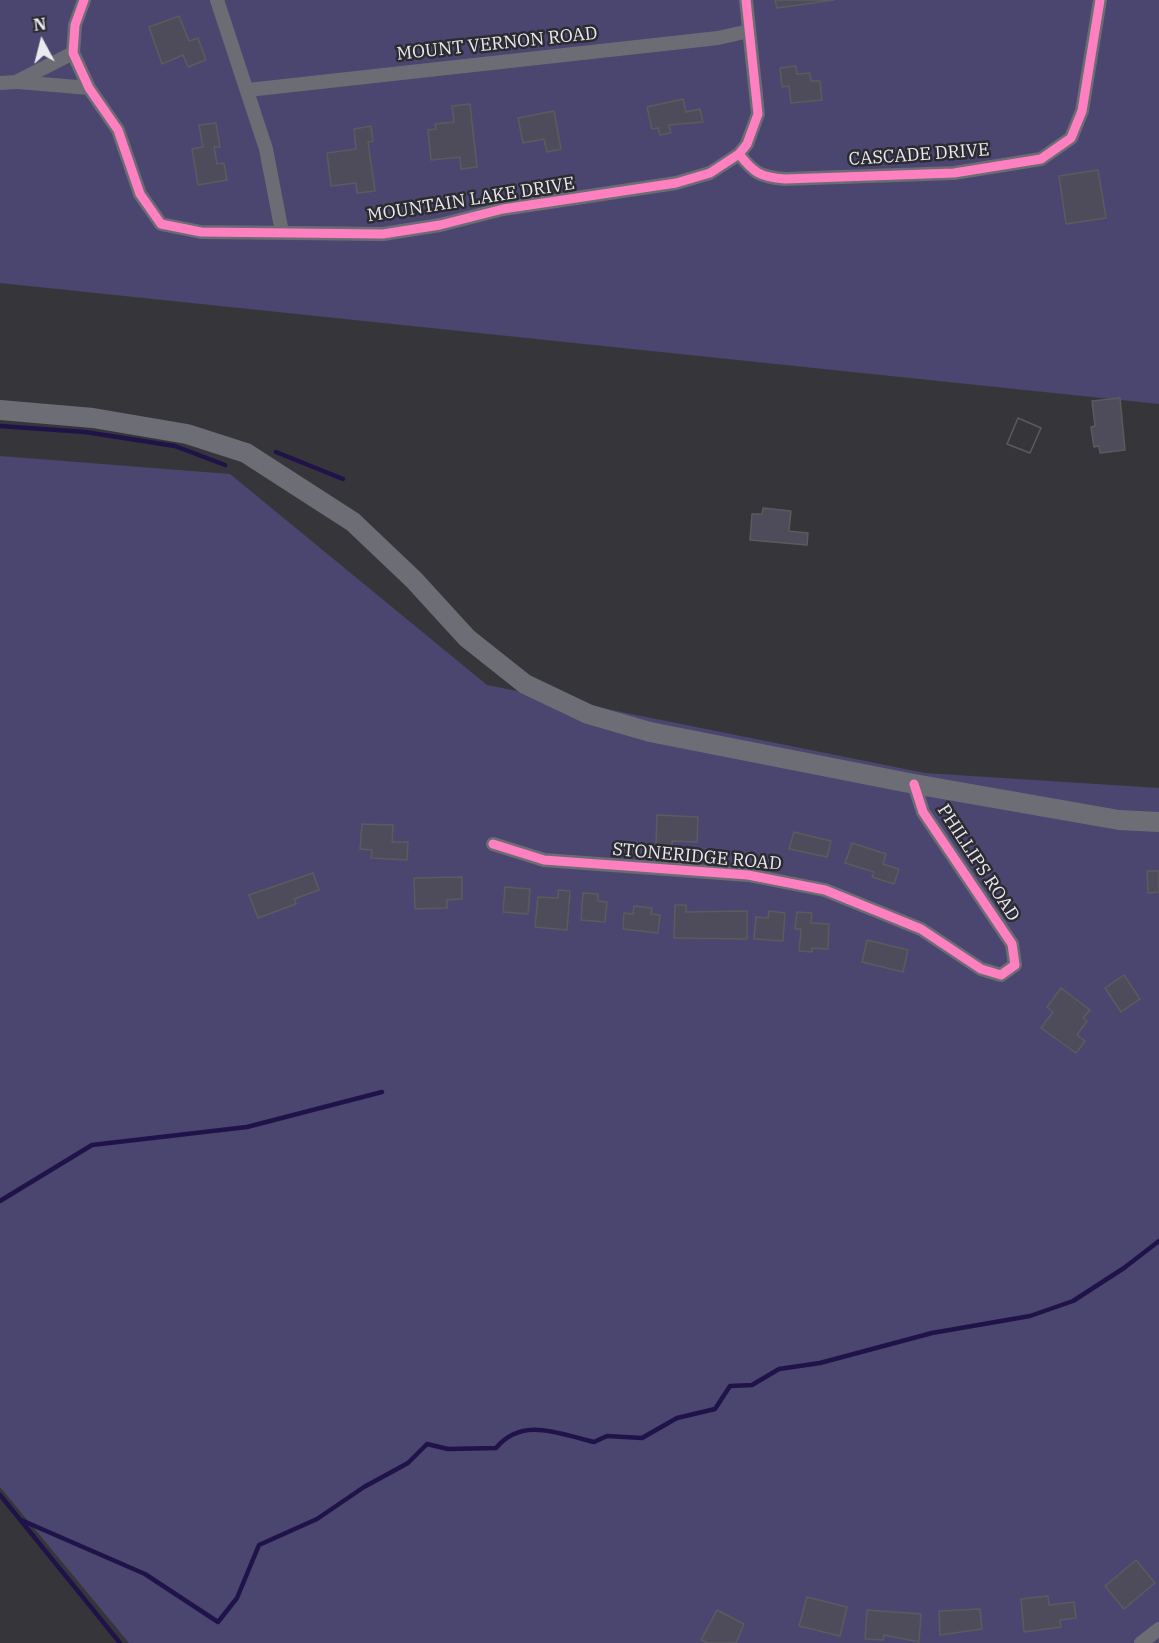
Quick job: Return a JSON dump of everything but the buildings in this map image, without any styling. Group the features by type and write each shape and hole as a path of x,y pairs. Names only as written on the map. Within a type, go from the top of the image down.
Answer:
{"main road":[{"path":"0,410 93,418 187,435 246,453 353,522 414,580 467,638 525,684 588,714 650,732 914,784 1119,820 1159,822"}],"street":[{"name":"MOUNTAIN LAKE DRIVE","path":"84,0 75,25 73,53 89,88 118,130 140,194 161,224 201,232 383,234 440,225 503,209 676,183 710,173 739,154"},
{"path":"217,0 266,149 282,232"},
{"path":"739,154 747,144 758,114 746,0"},
{"name":"CASCADE DRIVE","path":"739,154 750,169 764,177 784,179 954,172 1041,159 1071,138 1083,111 1100,0"},
{"name":"MOUNT VERNON ROAD","path":"248,90 718,38 749,31"},
{"path":"16,82 73,53"},
{"path":"0,83 16,82 89,88"},
{"name":"PHILLIPS ROAD","path":"914,784 923,812 1012,944 1014,960"},
{"name":"STONERIDGE ROAD","path":"493,844 544,860 748,875 788,882 825,891 900,919 921,929 981,969 1001,975 1015,965 1014,960"},
{"path":"1141,1643 1159,1629"}],"shaded area":[{"path":"0,0 1159,0 1159,404 0,283"},
{"path":"0,456 230,474 487,685 925,773 1159,788 1159,1643 129,1643 0,1487"}],"waterway":[{"path":"0,426 85,432 175,446 225,465"},
{"path":"276,452 343,479"},
{"path":"0,1201 92,1145 247,1127 382,1092"},
{"path":"21,1520 145,1574 218,1622 237,1598 259,1545 317,1519 364,1487 408,1463 427,1444 448,1449 496,1448 506,1438 529,1430 555,1432 594,1442 607,1436 642,1438 677,1418 715,1409 730,1386 752,1385 779,1369 820,1363 932,1333 1030,1316 1073,1301 1124,1268 1159,1241"},
{"path":"0,1495 120,1643"}],"cycle path":[{"path":"84,0 75,25 73,53 89,88 118,130 140,194 161,224 201,232 383,234 440,225 503,209 676,183 710,173 739,154 747,144 758,114 746,0"},
{"path":"739,154 758,173 785,179 954,173 1041,159 1071,138 1082,111 1100,0"},
{"path":"493,844 544,860 748,875 825,890 921,929 981,969 1001,975 1015,965 1012,944 923,812 914,784"}]}
